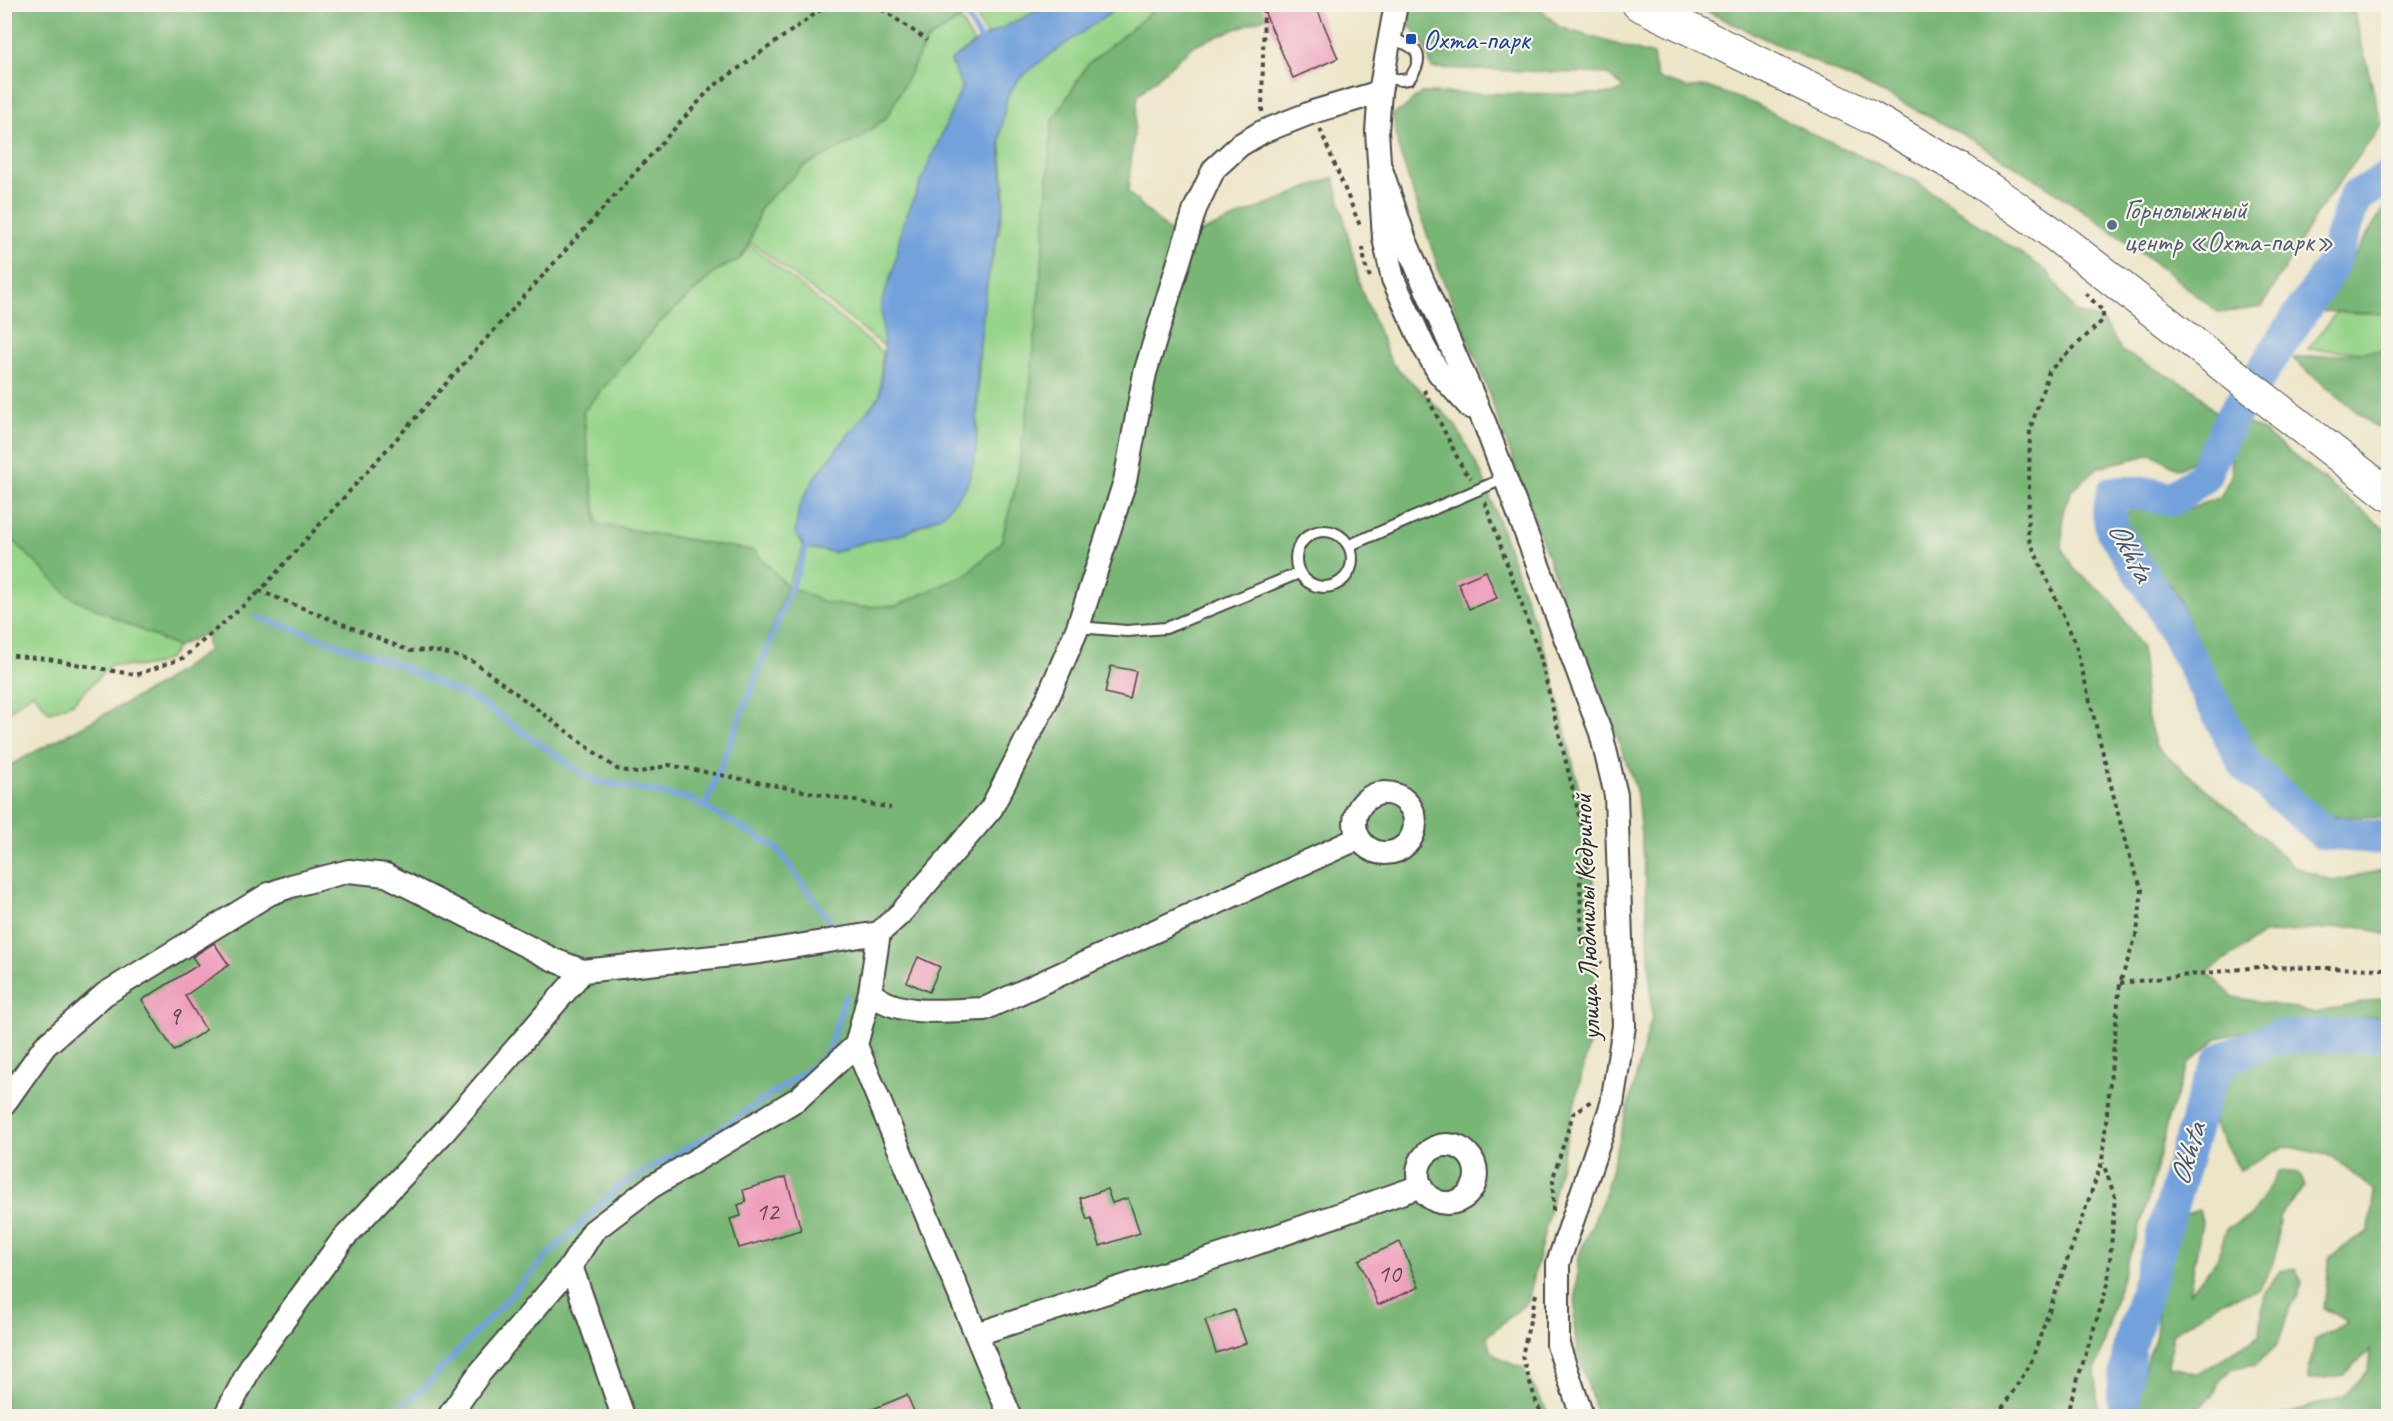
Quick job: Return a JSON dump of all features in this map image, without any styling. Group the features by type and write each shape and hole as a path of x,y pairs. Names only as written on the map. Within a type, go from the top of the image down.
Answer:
{"street":[{"name":"улица Людмилы Кедриной","path":"1396,4 1381,84 1377,130 1384,238 1393,279 1424,347 1440,373 1485,424 1601,733 1616,795 1624,1026 1612,1104 1558,1263 1558,1345 1582,1416"},
{"path":"1638,4 1870,117 1962,170 2046,229 2388,494"},
{"path":"4,1104 45,1046 105,994 269,894 349,871 386,875 554,960 583,971 760,952 879,933 900,914 991,809 1046,702 1078,627 1125,481 1145,373 1195,209 1214,169 1240,145 1262,132 1381,84"},
{"path":"870,992 880,1002 905,1007 938,1011 984,1009 1359,838"},
{"path":"448,1416 479,1374 571,1266 594,1231 651,1187 799,1098 856,1045 870,992 879,933"},
{"path":"225,1416 254,1361 343,1239 444,1132 583,971"},
{"path":"856,1045 1010,1416"},
{"path":"977,1334 1237,1250 1421,1186"},
{"path":"571,1266 623,1416"}],"lane":[{"path":"1381,84 1409,79 1413,73 1417,56 1416,49 1410,44 1389,39"},
{"path":"1350,545 1505,478"},
{"path":"1319,531 1337,533 1350,545 1353,563 1345,579 1330,587 1312,585 1299,573 1296,555 1303,539 1319,531"},
{"path":"1078,627 1127,631 1166,628 1299,573"}],"path":[{"path":"4,655 48,659 136,675 183,658 260,591 711,88 829,4"},
{"path":"873,4 927,40"},
{"path":"1262,132 1264,4"},
{"path":"1313,112 1361,228 1365,266 1375,286"},
{"path":"1997,1416 2030,1365 2102,1162 2120,983 2137,933 2142,890 2127,849 2074,642 2028,537 2030,430 2049,371 2103,320"},
{"path":"1424,389 1464,471 1481,489 1540,656 1590,855 1581,880 1582,946 1601,961 1602,973"},
{"path":"260,591 410,651 430,650 453,654 474,662 617,769 637,773 669,765 891,808"},
{"path":"2120,983 2259,967 2388,969"},
{"path":"1552,1219 1553,1178 1573,1114 1591,1101 1593,1089"},
{"path":"2066,1416 2108,1284 2115,1197 2102,1162"},
{"path":"1537,1287 1522,1356 1537,1405 1544,1416"}],"green space":[{"path":"5,5 981,5 927,40 887,117 860,138 804,166 761,206 749,244 740,259 718,270 657,325 583,412 597,524 754,551 787,586 752,686 792,588 824,602 860,607 896,606 967,574 1001,542 1016,485 1029,399 1052,122 1087,65 1160,5 1281,5 1280,12 1194,45 1138,95 1128,192 1179,241 1334,177 1361,289 1391,362 1455,424 1483,477 1551,669 1591,841 1596,944 1592,1031 1528,1302 1487,1336 1491,1349 1499,1358 1523,1368 1550,1416 5,1416 5,768 157,686 208,651 206,633 177,647 69,596 5,532"},
{"path":"981,5 1049,5 987,37 972,10"},
{"path":"1122,5 1160,5 1140,21 1052,122 1029,399 1016,485 1001,542 967,574 896,606 860,607 824,602 792,588 807,548 835,552 865,542 976,452 983,309 1004,203 1000,135 1003,108 1008,95 1029,70 1060,46"},
{"path":"1412,5 1537,5 1559,27 1653,55 1657,78 1688,88 1707,87 1755,104 1820,138 1914,180 2048,272 2075,312 2103,320 2121,351 2194,389 2215,412 2218,432 2203,456 2179,469 2152,454 2099,467 2071,491 2063,511 2062,547 2075,570 2111,600 2141,646 2146,711 2156,747 2266,840 2293,866 2333,881 2388,869 2388,935 2357,926 2263,934 2207,973 2234,997 2316,1013 2388,997 2388,1015 2261,1027 2218,1038 2188,1064 2168,1118 2146,1208 2120,1283 2095,1374 2099,1416 1598,1416 1577,1352 1574,1324 1578,1257 1604,1197 1652,1016 1646,891 1637,793 1611,718 1574,638 1554,574 1479,366 1440,273 1398,147 1393,114 1402,110 1421,93 1614,94 1624,88 1607,74 1432,68 1424,44 1408,22"},
{"path":"1695,5 2352,5 2382,125 2316,214 2262,307 2219,313 2147,256 2072,203 1994,153 1913,108"},
{"path":"960,19 974,43 951,61 962,87 938,146 881,305 884,346 750,241 761,206 804,166 860,138 887,117 927,40"},
{"path":"2388,204 2388,314 2319,311 2382,211"},
{"path":"749,244 882,352 880,395 815,477 795,533 804,546 787,586 754,551 597,524 583,412 657,325 718,270 740,259"},
{"path":"2388,303 2388,353 2308,349 2342,305"},
{"path":"2388,350 2388,429 2373,425 2292,358"},
{"path":"2244,421 2264,432 2388,531 2388,818 2325,816 2254,751 2222,696 2175,591 2144,555 2122,521 2132,506 2189,509 2220,497 2232,474 2230,450"},
{"path":"5,532 69,596 177,647 172,655 157,664 148,666 111,665 73,703 49,712 33,692 5,715"},
{"path":"2293,1044 2388,1049 2388,1416 2279,1416 2344,1396 2368,1371 2370,1350 2344,1375 2307,1380 2315,1340 2348,1322 2324,1308 2330,1256 2369,1231 2374,1191 2332,1156 2285,1146 2240,1170 2214,1125 2218,1090 2248,1058"},
{"path":"2279,1171 2299,1173 2305,1186 2279,1216 2276,1256 2260,1289 2220,1302 2172,1334 2169,1366 2198,1374 2260,1335 2264,1292 2280,1271 2295,1268 2302,1282 2298,1296 2291,1305 2278,1344 2256,1365 2233,1368 2219,1382 2213,1396 2190,1416 2136,1416 2137,1390 2156,1335 2165,1259 2180,1216 2199,1210 2202,1222 2189,1294 2217,1259 2227,1228 2251,1216"}],"water":[{"path":"1049,5 1122,5 1045,58 1018,80 1007,97 1000,137 1004,202 986,288 978,362 976,453 967,486 944,514 904,534 865,542 835,552 805,548 795,533 799,507 815,477 880,395 884,346 881,305 894,267 902,226 962,87 951,61 980,39"}],"building":[{"path":"1261,4 1315,4 1338,58 1293,78"},
{"path":"1486,571 1497,598 1469,609 1458,583"},
{"path":"1111,666 1136,671 1130,699 1105,693"},
{"path":"214,943 229,965 185,996 206,1030 174,1051 142,1000 198,965 192,957"},
{"path":"918,957 940,967 929,992 907,982"},
{"path":"786,1177 801,1230 739,1248 730,1219 741,1216 738,1205 746,1202 743,1190"},
{"path":"1107,1189 1112,1203 1128,1198 1140,1233 1100,1246 1091,1218 1087,1220 1080,1198"},
{"path":"1400,1242 1419,1287 1378,1305 1359,1260"},
{"path":"1234,1310 1246,1343 1216,1353 1205,1320"},
{"path":"907,1395 916,1416 856,1416"}],"waterway":[{"path":"966,14 980,39"},
{"name":"Okhta","path":"2388,178 2355,197 2332,266 2232,417 2203,477 2173,499 2142,493 2113,493 2109,513 2112,529 2160,602 2246,766 2324,833 2388,838"},
{"path":"705,807 809,542"},
{"path":"258,617 396,664 478,701 592,780 690,799 776,847 839,934"},
{"path":"388,1416 424,1388 552,1251 621,1185 719,1130 826,1057 846,996"},
{"name":"Okhta","path":"2125,1416 2124,1392 2130,1345 2204,1096 2221,1060 2276,1037 2388,1034"}],"place":[{"name":"Охта-парк","path":"1411,39"},
{"name":"Горнолыжный центр «Охта-парк»","path":"2112,225"}]}
